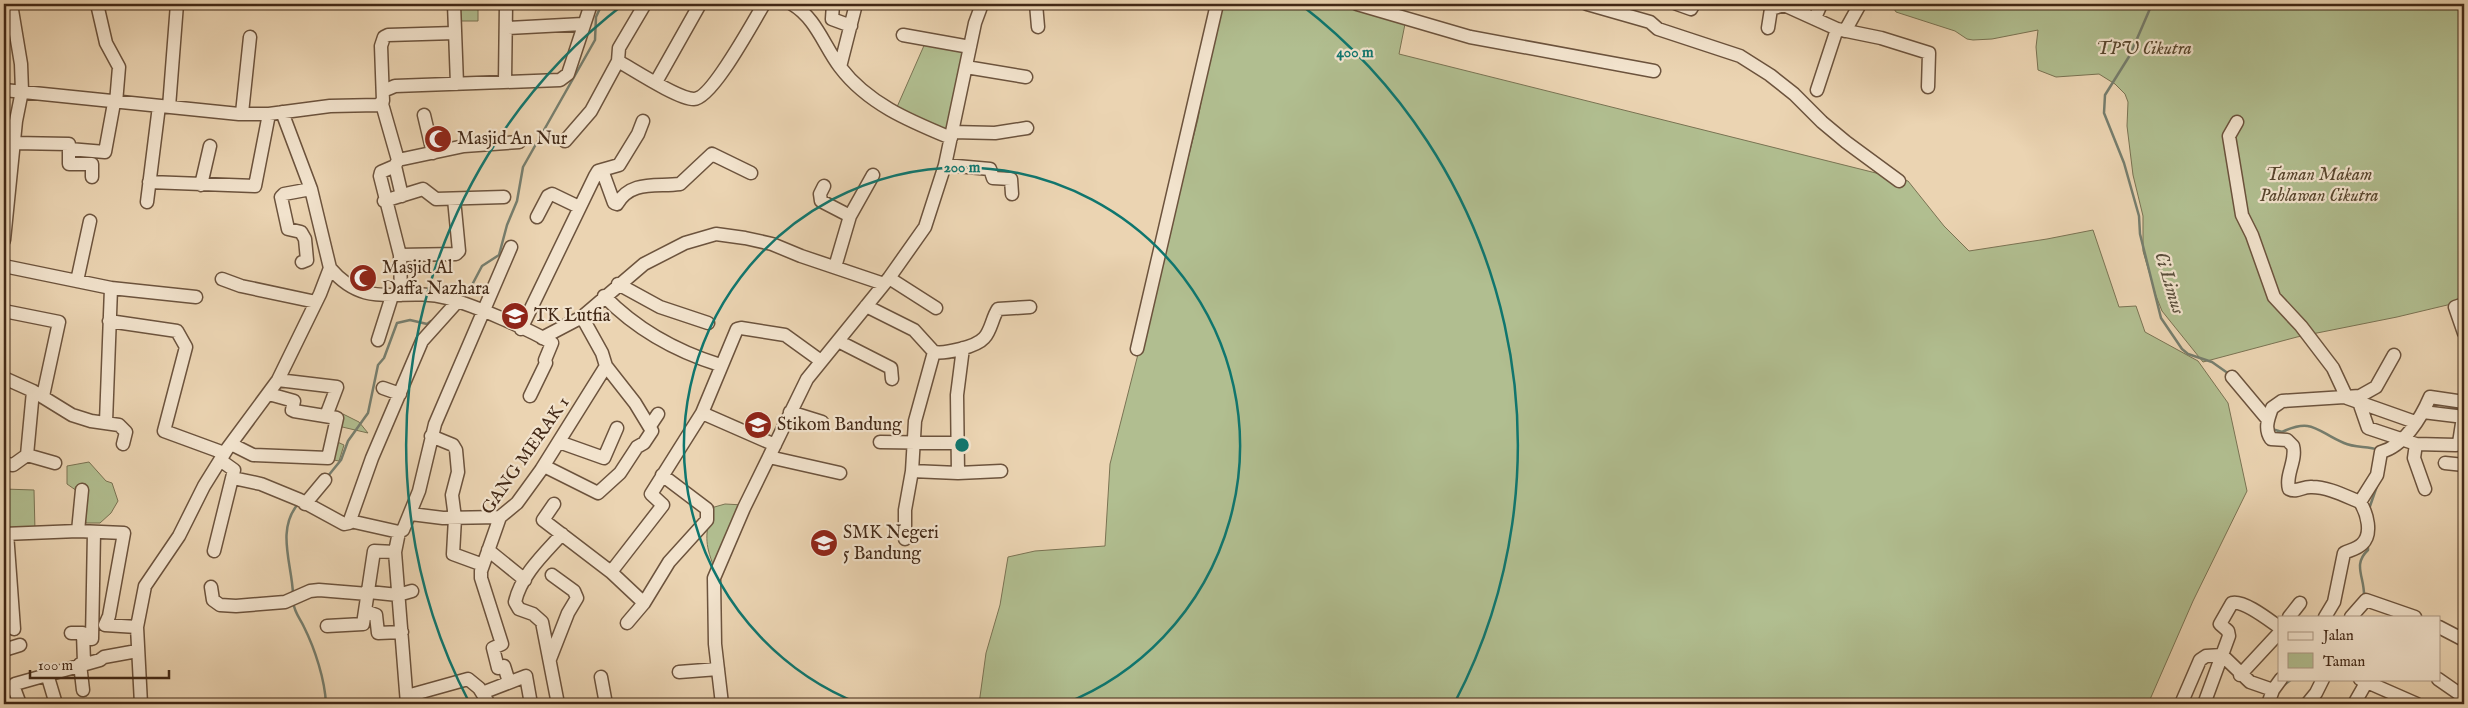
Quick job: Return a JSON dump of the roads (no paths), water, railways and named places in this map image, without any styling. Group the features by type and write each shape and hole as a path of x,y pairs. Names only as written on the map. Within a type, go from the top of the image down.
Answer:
{"street":[{"path":"4,239 17,114 22,91 22,64 11,4"},
{"path":"69,149 105,152 125,66 106,43 97,4"},
{"path":"147,202 149,182 173,55 177,4"},
{"path":"454,4 457,84"},
{"path":"504,81 507,28 506,4"},
{"path":"384,91 395,86 553,80 564,77 568,74 591,4"},
{"path":"566,141 591,111 618,61 619,48 645,4"},
{"path":"656,82 700,4"},
{"path":"618,61 692,99 700,98 718,79 764,4"},
{"path":"792,4 802,10 815,26 840,66 863,93 928,129 952,135 1027,128"},
{"path":"833,4 832,19 851,26"},
{"path":"840,66 856,4"},
{"path":"722,704 718,669 714,578 807,378 887,281 925,227 945,165 970,46 982,4"},
{"path":"1036,4 1038,27"},
{"path":"1137,349 1217,4"},
{"path":"1357,4 1470,37 1654,71"},
{"path":"1587,4 1650,22 1658,29 1740,56 1794,94 1822,122 1846,142 1899,181"},
{"path":"1677,4 1691,9 1694,4"},
{"path":"1815,18 1821,4"},
{"path":"1817,90 1841,30 1860,4"},
{"path":"1768,28 1771,9 1775,6 1784,5 1841,30 1881,38 1928,53 1928,87"},
{"path":"507,28 583,24"},
{"path":"402,196 397,163 382,104 384,91 381,46 384,38 388,35 455,33"},
{"path":"903,34 970,46"},
{"path":"242,114 250,37"},
{"path":"966,67 1026,77"},
{"path":"4,90 115,103 242,114 276,113 324,106 382,104"},
{"path":"149,182 255,186 276,113"},
{"path":"276,113 311,189 330,268 342,282 365,294 397,295 453,301 542,338 552,345 545,360 543,372 530,396"},
{"path":"424,115 434,153"},
{"path":"521,329 595,176 598,171 619,164 638,134 643,121"},
{"path":"2237,122 2229,136 2242,215 2255,242 2274,297 2301,326 2333,368 2353,400 2366,427 2416,444 2456,445 2460,443 2464,417 2423,412"},
{"path":"378,340 397,295 400,255 384,200 381,172 397,163 464,146 519,142"},
{"path":"14,143 69,144 69,164 92,164 92,178"},
{"path":"201,185 210,146"},
{"path":"602,170 614,203 617,204 630,189 654,184 680,184 712,154 752,173"},
{"path":"945,165 990,169 993,178 1011,179 1012,194"},
{"path":"834,267 850,216 874,175"},
{"path":"824,186 820,194 821,201 850,216"},
{"path":"302,262 307,260 305,239 301,232 288,229 281,197 284,194 311,189"},
{"path":"384,200 423,189 428,190 434,199 504,197"},
{"path":"537,216 548,196 552,194 579,207"},
{"path":"400,255 456,254 458,251 454,199"},
{"path":"77,281 90,221"},
{"path":"542,338 582,317 618,284 644,264 685,244 716,234 772,244 834,267 887,281 936,308"},
{"path":"350,520 399,532 404,530 411,514 431,436 445,398 511,247"},
{"path":"4,266 111,288 196,297"},
{"path":"141,704 137,627 142,596 148,580 179,536 225,452 278,380 318,298 330,268"},
{"path":"222,279 241,286 318,298"},
{"path":"318,298 330,286 342,282"},
{"path":"618,284 660,307 708,323"},
{"path":"106,422 111,288"},
{"path":"604,296 621,313 650,335 701,359 720,365"},
{"path":"233,478 261,484 302,502 344,524 350,520 372,458 426,336 453,301"},
{"path":"2464,304 2455,307 2464,333"},
{"path":"866,306 914,330 934,352 944,353 963,348 983,339 998,309 1030,307"},
{"path":"4,311 59,322 38,393 27,455 13,465 7,464"},
{"path":"544,466 598,493 620,472 637,447 649,437 652,431 629,395 606,366 602,353 582,317"},
{"path":"109,321 177,331 186,346 164,431 225,452 253,455 278,454 326,459 338,420 326,416 294,411 292,410 294,401 269,394"},
{"path":"611,572 663,505 652,494 702,413 720,365 737,330 741,328 785,336 821,361"},
{"path":"838,341 891,368 892,379"},
{"path":"958,472 957,395 963,348"},
{"path":"906,539 905,510 912,471 915,421 934,352"},
{"path":"2353,400 2376,387 2394,355"},
{"name":"GANG MERAK 1","path":"482,568 500,518 517,503 544,466 606,366"},
{"path":"2232,377 2268,420"},
{"path":"4,378 38,393 82,419 106,422 123,428 126,432 123,444"},
{"path":"278,380 337,387 326,416"},
{"path":"383,388 400,394"},
{"path":"2360,502 2378,475 2381,452 2392,450 2403,439 2423,412 2431,396 2464,402"},
{"path":"2326,616 2334,602 2344,553 2360,546 2366,538 2366,511 2360,502 2327,489 2311,486 2297,491 2289,489 2288,480 2293,462 2293,446 2287,440 2271,440 2267,430 2272,408 2282,401 2320,398 2353,400 2415,422"},
{"path":"790,412 822,422"},
{"path":"702,413 775,445"},
{"path":"650,426 658,414"},
{"path":"559,442 604,458 617,428"},
{"path":"431,436 453,445 456,450 458,472 452,494 455,518 453,554 482,568 481,578 502,644 493,648 495,663 498,668 504,666 510,682"},
{"path":"880,442 952,443"},
{"path":"2416,444 2414,458 2425,489"},
{"path":"214,551 234,470 225,452"},
{"path":"27,455 55,463"},
{"path":"769,457 840,473"},
{"path":"2445,463 2464,465"},
{"path":"912,471 1001,471"},
{"path":"627,623 644,603 669,562 704,526 708,514 706,509 662,475"},
{"path":"302,502 325,480"},
{"path":"78,531 82,490"},
{"path":"554,504 543,520 611,572 644,603"},
{"path":"411,514 455,518 500,518"},
{"path":"14,629 6,534 78,531 124,533 105,626 137,627"},
{"path":"83,639 92,639 94,532"},
{"path":"399,532 394,552 407,700 468,679 474,682 486,699 510,682 526,676 530,704"},
{"path":"558,704 542,622 538,617 515,606 516,596 524,580 534,565 562,534"},
{"path":"327,626 363,624 374,551 376,549 394,552"},
{"path":"488,550 524,580"},
{"path":"550,660 568,614 577,598 574,591 552,575"},
{"path":"211,587 213,600 220,605 292,600 310,591 319,590 398,595 412,591"},
{"path":"2352,616 2366,600 2412,616"},
{"path":"2204,704 2230,634 2220,624 2232,603 2237,602 2260,614 2278,630"},
{"path":"2290,616 2300,603"},
{"path":"365,611 376,615 378,633 402,632"},
{"path":"2440,628 2464,640"},
{"path":"71,632 83,633 83,690"},
{"path":"2240,675 2278,632"},
{"path":"4,650 20,645"},
{"path":"20,704 14,688 15,684 82,664 137,651"},
{"path":"2222,655 2240,675 2250,682 2273,690"},
{"path":"2181,704 2203,657 2222,655"},
{"path":"679,672 718,669"},
{"path":"47,674 56,704"},
{"path":"601,677 606,704"},
{"path":"2268,704 2273,690 2280,680"},
{"path":"2273,690 2288,680"},
{"path":"2307,704 2316,693 2322,680"},
{"path":"2439,680 2464,697"},
{"path":"2353,703 2363,681 2392,699 2417,704"}],"waterway":[{"path":"457,297 472,285 482,266 499,255 507,225 517,201 523,167 595,40 596,17 602,4"},
{"name":"Ci Limus","path":"2152,4 2130,55 2105,95 2104,113 2124,163 2139,216 2140,234 2161,318 2182,349 2188,354 2212,362 2229,374"},
{"path":"328,476 341,460 348,441 368,413 378,365 384,358 397,323 410,320 427,324 431,321"},
{"name":"Ci Limus","path":"2272,429 2282,432 2292,428 2308,426 2348,445 2379,450"},
{"name":"Ci Limus","path":"2369,509 2377,486"},
{"path":"293,594 286,536 291,514 298,504"},
{"name":"Ci Limus","path":"2364,597 2360,566 2363,556 2368,550 2368,545"},
{"path":"293,602 296,613 316,655 322,675 326,704"},
{"name":"Ci Limus","path":"2284,685 2291,680"}],"place":[{"name":"Masjid An Nur","path":"438,139"},
{"name":"Masjid Al Daffa Nazhara","path":"363,278"},
{"name":"TK Lutfia","path":"515,316"},
{"name":"Stikom Bandung","path":"758,425"},
{"name":"SMK Negeri 5 Bandung","path":"824,543"}],"park label":[{"name":"TPU Cikutra","path":"2144,49"},
{"name":"Taman Makam Pahlawan Cikutra","path":"2319,185"}]}
